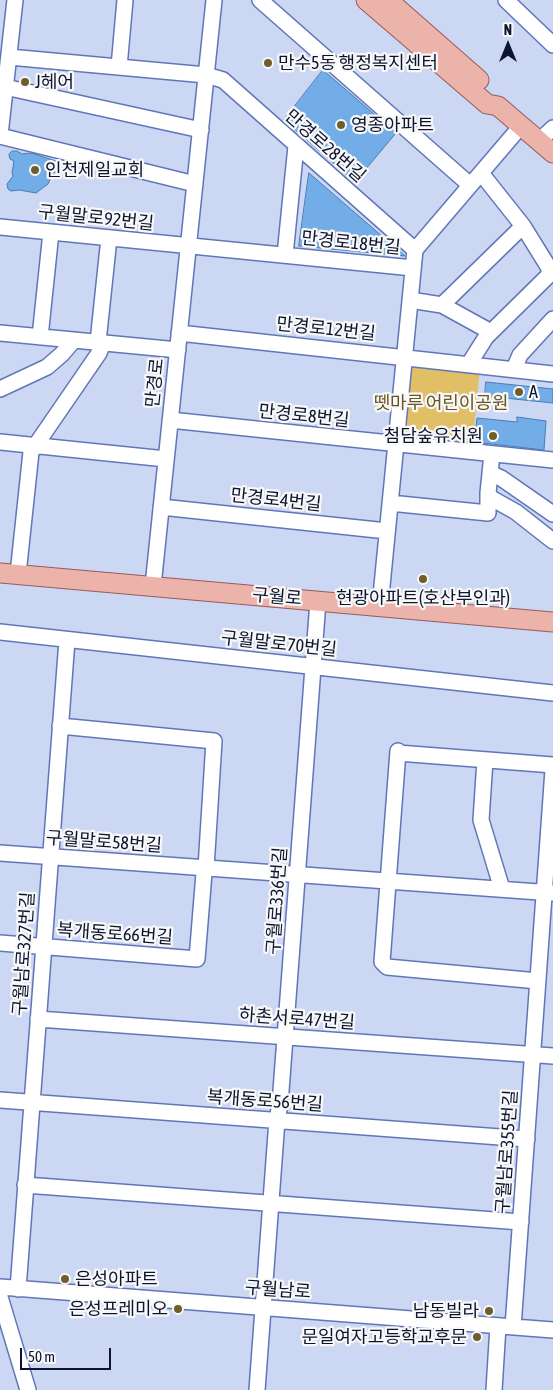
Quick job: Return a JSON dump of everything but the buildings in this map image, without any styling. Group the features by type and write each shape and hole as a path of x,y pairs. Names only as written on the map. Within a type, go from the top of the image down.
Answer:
{"main road":[{"path":"366,0 487,104 498,106 546,147"},
{"path":"388,0 496,95 498,106"},
{"name":"구월로","path":"9,573 553,622"}],"street":[{"path":"15,0 5,63 5,87 0,135 195,184"},
{"path":"119,67 126,0"},
{"name":"만경로","path":"153,586 214,0"},
{"path":"260,0 470,185"},
{"path":"506,0 553,45"},
{"name":"만경로28번길","path":"5,63 119,67 206,75 223,80 415,250"},
{"path":"5,87 201,130"},
{"path":"380,606 415,250 521,126"},
{"path":"546,147 553,128"},
{"name":"만경로18번길","path":"286,256 296,146"},
{"path":"468,364 491,332 549,275 549,268 523,226 481,173"},
{"path":"442,305 523,226"},
{"name":"구월말로92번길","path":"0,227 189,246"},
{"path":"40,337 51,232"},
{"path":"9,573 31,452 99,352 109,238"},
{"name":"만경로18번길","path":"189,246 413,268"},
{"path":"410,300 442,305 491,332"},
{"path":"514,369 520,355 553,319"},
{"path":"0,333 178,350"},
{"name":"만경로12번길","path":"179,333 404,356 553,374"},
{"path":"0,388 47,367 74,340"},
{"name":"만경로8번길","path":"170,420 553,460"},
{"path":"0,442 166,459"},
{"path":"390,503 488,514 492,454"},
{"path":"490,474 509,483 553,514"},
{"path":"488,493 491,498 516,512 553,541"},
{"name":"만경로4번길","path":"161,507 387,531"},
{"name":"구월로336번길","path":"257,1390 277,1120 286,1037 318,601"},
{"name":"구월말로70번길","path":"0,632 553,693"},
{"name":"구월남로327번길","path":"18,1289 67,640"},
{"path":"60,726 214,741 206,868"},
{"path":"538,980 386,967 382,962 398,752 553,765"},
{"path":"485,760 481,820 502,889"},
{"name":"구월남로355번길","path":"494,1390 506,1326 521,1222 538,980 549,893 553,770"},
{"name":"구월말로58번길","path":"0,853 298,873 549,893"},
{"name":"복개동로66번길","path":"0,943 197,960 204,873 206,868"},
{"name":"하촌서로47번길","path":"38,1019 553,1056"},
{"name":"복개동로56번길","path":"0,1100 527,1139"},
{"path":"26,1185 521,1222"},
{"name":"구월남로","path":"0,1287 553,1330"},
{"path":"0,1296 28,1390"}],"green space":[{"name":"뗏마루 어린이공원","path":"411,361 480,370 472,447 400,437"}],"place":[{"name":"만수5동 행정복지센터","path":"268,63"},
{"name":"J헤어","path":"25,82"},
{"name":"영종아파트","path":"341,125"},
{"name":"인천제일교회","path":"35,170"},
{"name":"A","path":"519,392"},
{"name":"첨담숲유치원","path":"493,436"},
{"name":"현광아파트(호산부인과)","path":"423,579"},
{"name":"은성아파트","path":"65,1279"},
{"name":"은성프레미오","path":"178,1309"},
{"name":"남동빌라","path":"489,1311"},
{"name":"문일여자고등학교후문","path":"477,1337"}]}
